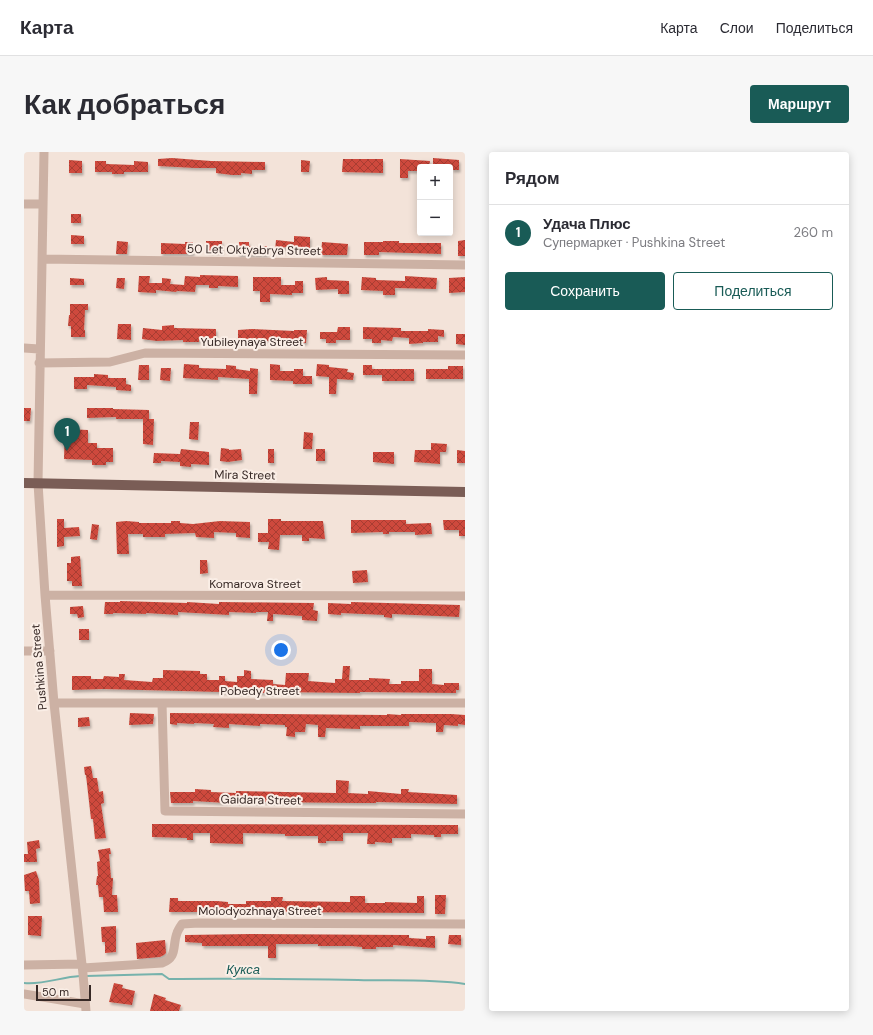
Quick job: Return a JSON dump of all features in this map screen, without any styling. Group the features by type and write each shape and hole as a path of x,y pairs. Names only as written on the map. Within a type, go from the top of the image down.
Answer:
{"main road":[{"name":"Mira Street","path":"24,483 465,492"}],"street":[{"name":"Pushkina Street","path":"44,152 39,349 38,484 54,703 86,1008"},
{"path":"24,204 43,204"},
{"name":"50 Let Oktyabrya Street","path":"42,259 465,265"},
{"path":"24,348 39,349"},
{"name":"Yubileynaya Street","path":"39,363 110,362 145,353 465,355"},
{"name":"Komarova Street","path":"45,595 465,596"},
{"path":"24,650 50,651"},
{"name":"Pobedy Street","path":"54,703 465,703"},
{"name":"Gaidara Street","path":"162,703 165,811 465,814"},
{"name":"Molodyozhnaya Street","path":"83,972 162,963 170,960 173,953 177,932 182,924 465,924"},
{"path":"24,965 83,972"},
{"path":"24,994 86,1008"}],"building":[{"path":"172,158 211,161 265,162 265,170 252,170 252,174 241,173 241,175 232,175 216,173 216,168 158,166 158,159"},
{"path":"433,158 459,160 459,170 453,170 453,164 433,164"},
{"path":"343,159 383,159 383,173 342,172"},
{"path":"400,159 430,161 430,164 417,164 417,171 408,171 408,178 400,178"},
{"path":"69,160 82,161 82,173 69,173"},
{"path":"301,160 310,161 309,172 301,172"},
{"path":"95,161 106,161 106,164 134,165 134,161 148,162 148,172 124,172 124,174 112,174 112,172 95,172"},
{"path":"71,214 81,214 81,223 71,223"},
{"path":"71,235 84,236 84,244 71,244"},
{"path":"294,236 310,237 310,249 284,247 284,251 275,251 276,240 294,242"},
{"path":"465,240 465,256 458,256 458,241"},
{"path":"117,241 128,242 127,254 116,254"},
{"path":"206,241 222,241 222,252 206,252"},
{"path":"399,241 399,243 441,243 441,254 379,252 379,255 364,255 364,242"},
{"path":"185,242 193,242 193,254 161,254 161,243 185,244"},
{"path":"239,242 249,242 249,246 267,246 267,255 238,255"},
{"path":"322,242 348,244 347,255 321,255"},
{"path":"200,275 238,276 238,287 218,286 218,288 209,288 209,285 196,285 195,292 156,290 156,293 138,292 139,276 150,276 149,283 162,283 162,278 171,279 170,284 184,285 185,276 200,277"},
{"path":"405,276 437,278 436,289 395,288 395,295 383,295 383,291 361,290 362,277 376,278 376,280 405,281"},
{"path":"253,277 281,277 281,285 295,285 295,281 303,281 303,293 292,293 292,295 270,294 270,302 260,302 260,291 253,291"},
{"path":"327,277 327,280 349,281 349,294 338,294 338,289 316,290 315,278"},
{"path":"465,277 465,292 449,293 449,278"},
{"path":"70,278 84,279 84,285 70,285"},
{"path":"117,278 125,278 124,289 116,288"},
{"path":"70,304 88,304 88,310 85,310 85,337 71,337 71,326 68,326"},
{"path":"118,324 131,324 131,340 117,339"},
{"path":"174,325 174,328 216,329 216,339 199,339 199,342 183,342 183,340 157,341 142,339 143,328 162,330 162,326"},
{"path":"338,327 350,327 350,340 336,340 336,343 326,343 326,339 320,339 320,332 337,332"},
{"path":"363,327 401,328 401,331 428,331 428,329 444,330 444,337 438,336 438,342 409,344 409,338 393,337 392,341 381,340 381,343 372,343 372,339 363,339"},
{"path":"252,329 294,331 307,330 306,343 247,340 247,344 238,344 238,330"},
{"path":"456,334 465,334 465,345 456,344"},
{"path":"184,364 199,365 199,368 226,369 226,365 236,366 236,369 250,371 250,368 258,369 257,394 249,394 249,379 218,377 218,380 183,378"},
{"path":"270,364 280,365 280,371 294,371 294,369 303,369 303,376 312,376 312,384 293,384 293,381 270,380"},
{"path":"317,364 348,369 347,372 354,373 353,380 337,379 336,394 329,394 329,377 316,376"},
{"path":"139,365 149,365 149,380 138,380"},
{"path":"363,365 372,365 372,369 414,369 414,381 382,381 382,375 363,375"},
{"path":"448,366 463,366 463,379 426,379 426,369 448,369"},
{"path":"161,368 171,368 170,381 160,380"},
{"path":"94,374 108,375 108,378 126,378 126,384 131,385 131,391 116,390 116,387 87,385 87,389 74,389 74,377 94,377"},
{"path":"24,408 31,408 30,421 24,421"},
{"path":"87,408 149,410 149,419 154,419 153,445 143,444 143,419 116,419 116,417 87,418"},
{"path":"190,422 199,422 198,440 189,439"},
{"path":"65,429 88,430 88,443 97,443 97,448 113,448 113,462 106,462 106,465 92,465 92,460 64,459"},
{"path":"304,432 313,433 312,449 303,449"},
{"path":"431,443 447,444 446,452 440,452 440,464 414,462 415,450 431,450"},
{"path":"221,448 229,450 241,449 242,460 228,462 220,461"},
{"path":"181,449 209,452 209,465 191,464 191,467 180,466 180,462 161,461 161,463 153,463 154,453 180,454"},
{"path":"268,449 274,449 274,463 268,463"},
{"path":"316,449 325,449 325,461 316,461"},
{"path":"457,450 465,451 465,463 457,463"},
{"path":"373,452 394,452 394,464 373,462"},
{"path":"57,519 64,519 64,528 79,527 80,536 64,537 64,546 57,547"},
{"path":"268,519 281,519 281,521 323,521 325,539 309,538 309,541 302,541 302,535 280,535 279,550 268,549 269,542 258,542 258,533 268,533"},
{"path":"351,520 406,520 406,524 431,523 432,534 415,535 415,532 389,532 389,534 383,534 383,532 351,533"},
{"path":"443,520 465,520 465,536 459,536 459,530 444,530"},
{"path":"126,521 139,523 171,523 171,521 180,521 180,523 193,524 220,521 250,522 250,538 236,537 236,533 214,532 214,538 196,537 195,533 165,534 165,537 143,537 143,534 128,534 129,554 117,554 116,522"},
{"path":"92,524 99,525 97,540 90,539"},
{"path":"80,556 82,586 72,586 72,581 67,581 67,563 71,563 71,557"},
{"path":"200,560 207,560 208,573 200,574"},
{"path":"367,570 368,582 353,583 352,571"},
{"path":"120,601 219,604 219,602 314,603 313,610 318,611 317,621 302,620 302,616 273,614 273,621 267,621 268,612 229,612 229,615 178,612 178,615 146,613 104,614 105,602"},
{"path":"351,602 460,605 459,617 392,614 392,618 384,617 384,615 341,613 341,615 328,614 328,603 351,604"},
{"path":"83,606 84,617 78,618 77,614 70,614 70,607"},
{"path":"79,629 89,629 89,640 79,640"},
{"path":"343,666 350,666 349,680 369,680 369,678 390,679 389,684 401,684 401,681 419,681 419,669 432,669 432,684 444,685 444,683 459,683 459,690 456,690 456,693 260,693 103,689 72,690 72,676 91,676 91,679 103,679 104,676 119,677 119,674 125,674 124,680 152,682 153,678 163,678 163,670 200,671 200,674 207,674 207,680 219,680 219,676 225,676 225,681 237,682 237,676 244,676 244,670 251,671 251,679 273,680 273,684 285,685 286,673 309,673 308,681 335,683 335,679 342,679"},
{"path":"130,713 154,714 153,724 129,725"},
{"path":"170,713 387,715 451,714 465,715 465,725 444,725 443,732 436,732 436,723 409,722 409,726 360,726 360,729 326,728 325,737 318,737 318,725 306,724 305,732 295,732 295,737 286,736 287,727 285,727 285,725 260,724 260,726 229,724 229,728 213,727 214,724 170,724"},
{"path":"89,717 90,726 78,727 78,718"},
{"path":"91,766 93,778 97,778 99,792 103,791 104,803 101,804 106,838 95,839 84,767"},
{"path":"336,780 349,781 348,793 368,794 368,791 401,794 401,789 409,789 408,792 457,795 457,804 376,802 227,803 193,801 193,803 171,803 170,792 195,792 195,789 211,790 211,792 236,793 236,791 336,793"},
{"path":"152,824 458,825 458,834 441,834 441,837 434,837 434,835 411,834 411,838 392,838 392,843 375,842 375,844 367,844 368,833 343,833 343,841 326,841 326,843 318,843 318,836 285,836 285,834 243,833 243,844 210,843 210,833 193,833 193,840 187,840 187,838 152,837"},
{"path":"39,840 40,848 36,849 37,862 24,862 24,854 28,854 27,842"},
{"path":"110,848 111,878 113,878 112,895 117,895 118,912 104,912 103,897 99,897 98,885 96,885 98,876 97,862 100,861 98,850"},
{"path":"36,871 39,880 40,903 30,904 29,891 25,891 24,875"},
{"path":"435,895 446,895 445,914 435,914"},
{"path":"350,896 365,896 365,903 417,903 417,896 424,896 424,913 278,912 278,914 243,912 169,912 170,898 178,898 178,901 217,901 228,902 228,904 246,904 246,901 271,901 271,897 283,897 282,901 350,902"},
{"path":"28,916 42,916 41,936 28,935"},
{"path":"116,926 116,952 105,953 105,942 102,942 101,927"},
{"path":"185,935 409,935 409,938 426,939 426,936 435,936 435,948 393,945 393,947 362,949 362,947 351,946 318,946 318,944 276,944 276,958 268,958 268,946 202,946 202,943 185,942"},
{"path":"449,935 461,935 461,945 448,944"},
{"path":"165,940 166,953 164,955 160,957 137,959 136,943"},
{"path":"114,983 123,985 122,988 135,991 132,1005 109,1002"},
{"path":"154,994 166,998 165,1000 181,1005 179,1011 150,1011"}],"waterway":[{"name":"Кукса","path":"86,976 162,974 169,979 412,980 465,984"},
{"name":"Кукса","path":"24,983 38,983 80,976"}],"place":[{"name":"Удача Плюс","path":"67,451"}]}
